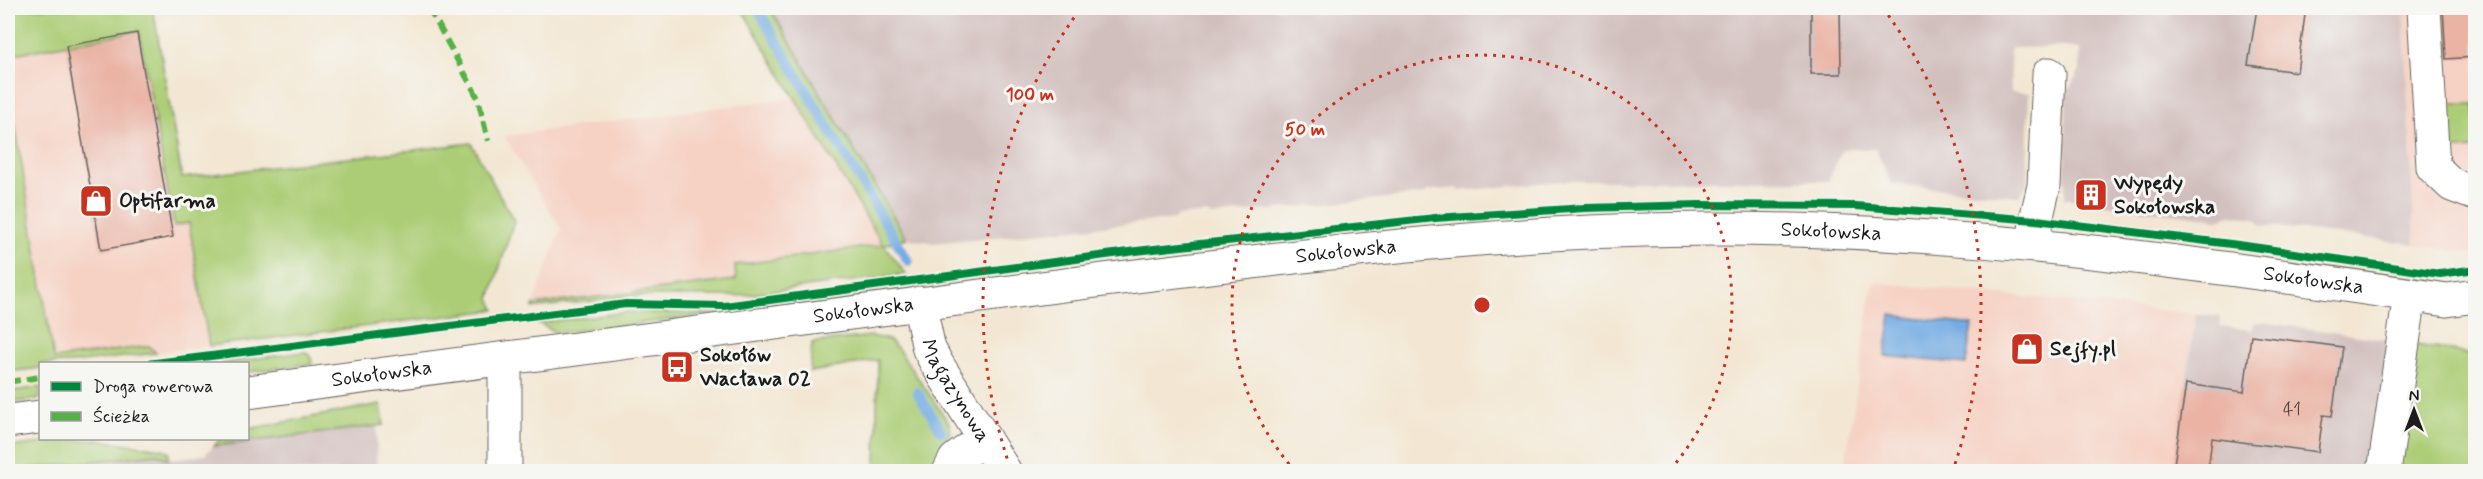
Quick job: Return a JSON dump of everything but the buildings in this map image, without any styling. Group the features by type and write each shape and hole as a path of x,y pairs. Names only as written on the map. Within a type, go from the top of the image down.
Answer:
{"street":[{"path":"2424,8 2433,167 2452,185 2475,194"},
{"path":"2034,245 2036,220 2044,186 2049,74"},
{"name":"Sokołowska","path":"249,392 919,303 1243,263 1503,237 1645,230 1783,229 1864,232 2034,245 2155,258 2466,304"},
{"path":"2384,471 2410,295"},
{"name":"Magazynowa","path":"919,303 929,349 1005,471"},
{"path":"505,359 506,471"},
{"path":"8,421 39,417"},
{"path":"950,471 955,460 984,438"}],"shaded area":[{"name":"Optifarma","path":"8,8 153,8 209,346 82,362 39,362 39,368 8,372"},
{"path":"770,8 2403,8 2415,244 2262,225 2255,218 2242,216 2230,215 2218,219 2097,204 2097,200 2092,199 2065,199 2066,93 2080,70 2080,49 2065,47 2010,48 2011,92 2029,93 2027,185 2019,196 1891,184 1876,149 1843,149 1828,181 1560,181 1459,191 1457,188 1427,191 1425,194 1210,216 1208,213 1177,216 1175,219 933,243 906,238"},
{"path":"2403,8 2475,8 2475,254 2415,244"},
{"path":"796,97 883,245 735,265 737,280 533,305 561,229 504,136"},
{"name":"Sejfy.pl","path":"1873,282 2196,314 2173,471 1844,472"},
{"path":"2196,314 2219,317 2220,326 2252,330 2255,322 2263,322 2393,341 2373,471 2173,472"},
{"path":"377,425 376,471 15,472 158,454 169,459 204,455 214,446"}],"green space":[{"path":"8,8 153,8 182,178 471,143 514,221 490,298 495,310 209,346 189,223 174,226 139,31 8,55"},
{"path":"741,8 770,8 906,238 884,245 906,274 737,296 639,296 533,308 533,305 736,280 735,265 883,245"},
{"path":"8,82 54,359 149,346 156,353 82,362 39,362 39,368 8,372"},
{"path":"2475,104 2475,148 2444,150 2446,106"},
{"path":"628,312 720,314 557,333 538,323"},
{"path":"871,336 889,340 898,349 949,423 950,432 932,471 876,471 878,360 810,372 812,343"},
{"path":"2411,344 2475,355 2475,471 2392,472"},
{"path":"306,352 311,357 312,364 249,372 249,362 228,362"},
{"path":"39,387 39,399 8,403 8,392"},
{"path":"381,404 384,425 214,446 219,440 249,440 249,429"},
{"path":"99,440 163,449 169,452 169,459 157,454 8,471 8,447 59,441"}],"water":[{"path":"1891,315 1972,325 1966,364 1885,356"}],"waterway":[{"path":"757,8 908,261"},
{"path":"917,392 942,432"}],"marked path":[{"path":"429,8 478,98 488,141"},
{"path":"8,382 39,377"}],"cycle path":[{"path":"163,362 626,304 724,306 1136,251 1435,218 1585,208 1699,205 1856,206 2036,220 2239,245 2440,274 2476,269"}],"place":[{"name":"Wypędy Sokołowska","path":"2091,195"},
{"name":"Optifarma","path":"96,201"},
{"name":"Sejfy.pl","path":"2027,349"},
{"name":"Sokołów Wacława 02","path":"677,367"}]}
